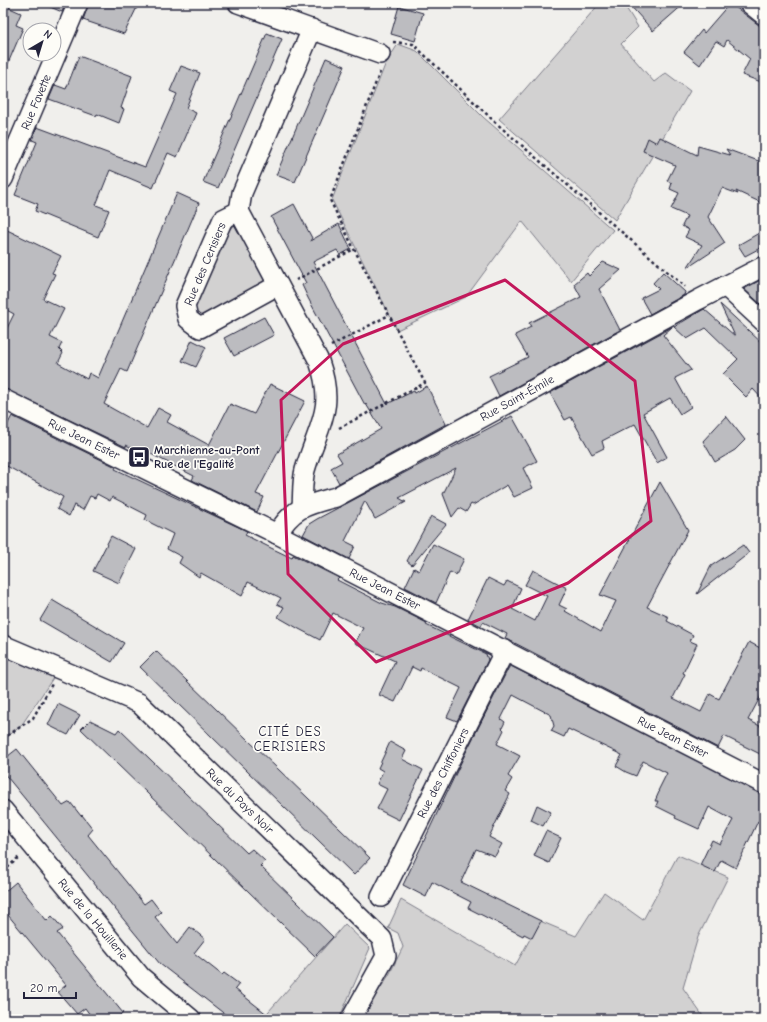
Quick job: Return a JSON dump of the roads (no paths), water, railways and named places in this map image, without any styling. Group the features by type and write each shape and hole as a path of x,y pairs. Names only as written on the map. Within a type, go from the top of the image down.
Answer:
{"street":[{"name":"Rue Favette","path":"3,179 78,3"},
{"path":"238,3 380,54"},
{"path":"749,3 764,16"},
{"path":"239,210 242,193 312,29"},
{"name":"Rue des Cerisiers","path":"279,287 200,328 188,319 185,306 223,219 239,210 316,354 326,382 327,401 316,439 304,471 302,507"},
{"name":"Rue Saint-Émile","path":"277,534 285,520 302,507 336,497 698,300 764,266"},
{"path":"725,286 764,322"},
{"name":"Rue Jean Ester","path":"3,399 277,534 764,784"},
{"name":"Rue du Pays Noir","path":"3,646 139,703 382,939 386,956 351,1019"},
{"name":"Rue des Chiffoniers","path":"381,897 505,650"},
{"name":"Rue de la Houillerie","path":"3,810 141,977 190,1019"}],"place":[{"name":"Marchienne-au-Pont Rue de l'Egalité","path":"139,457"}],"district":[{"name":"CITÉ DES CERISIERS","path":"290,738"}]}
